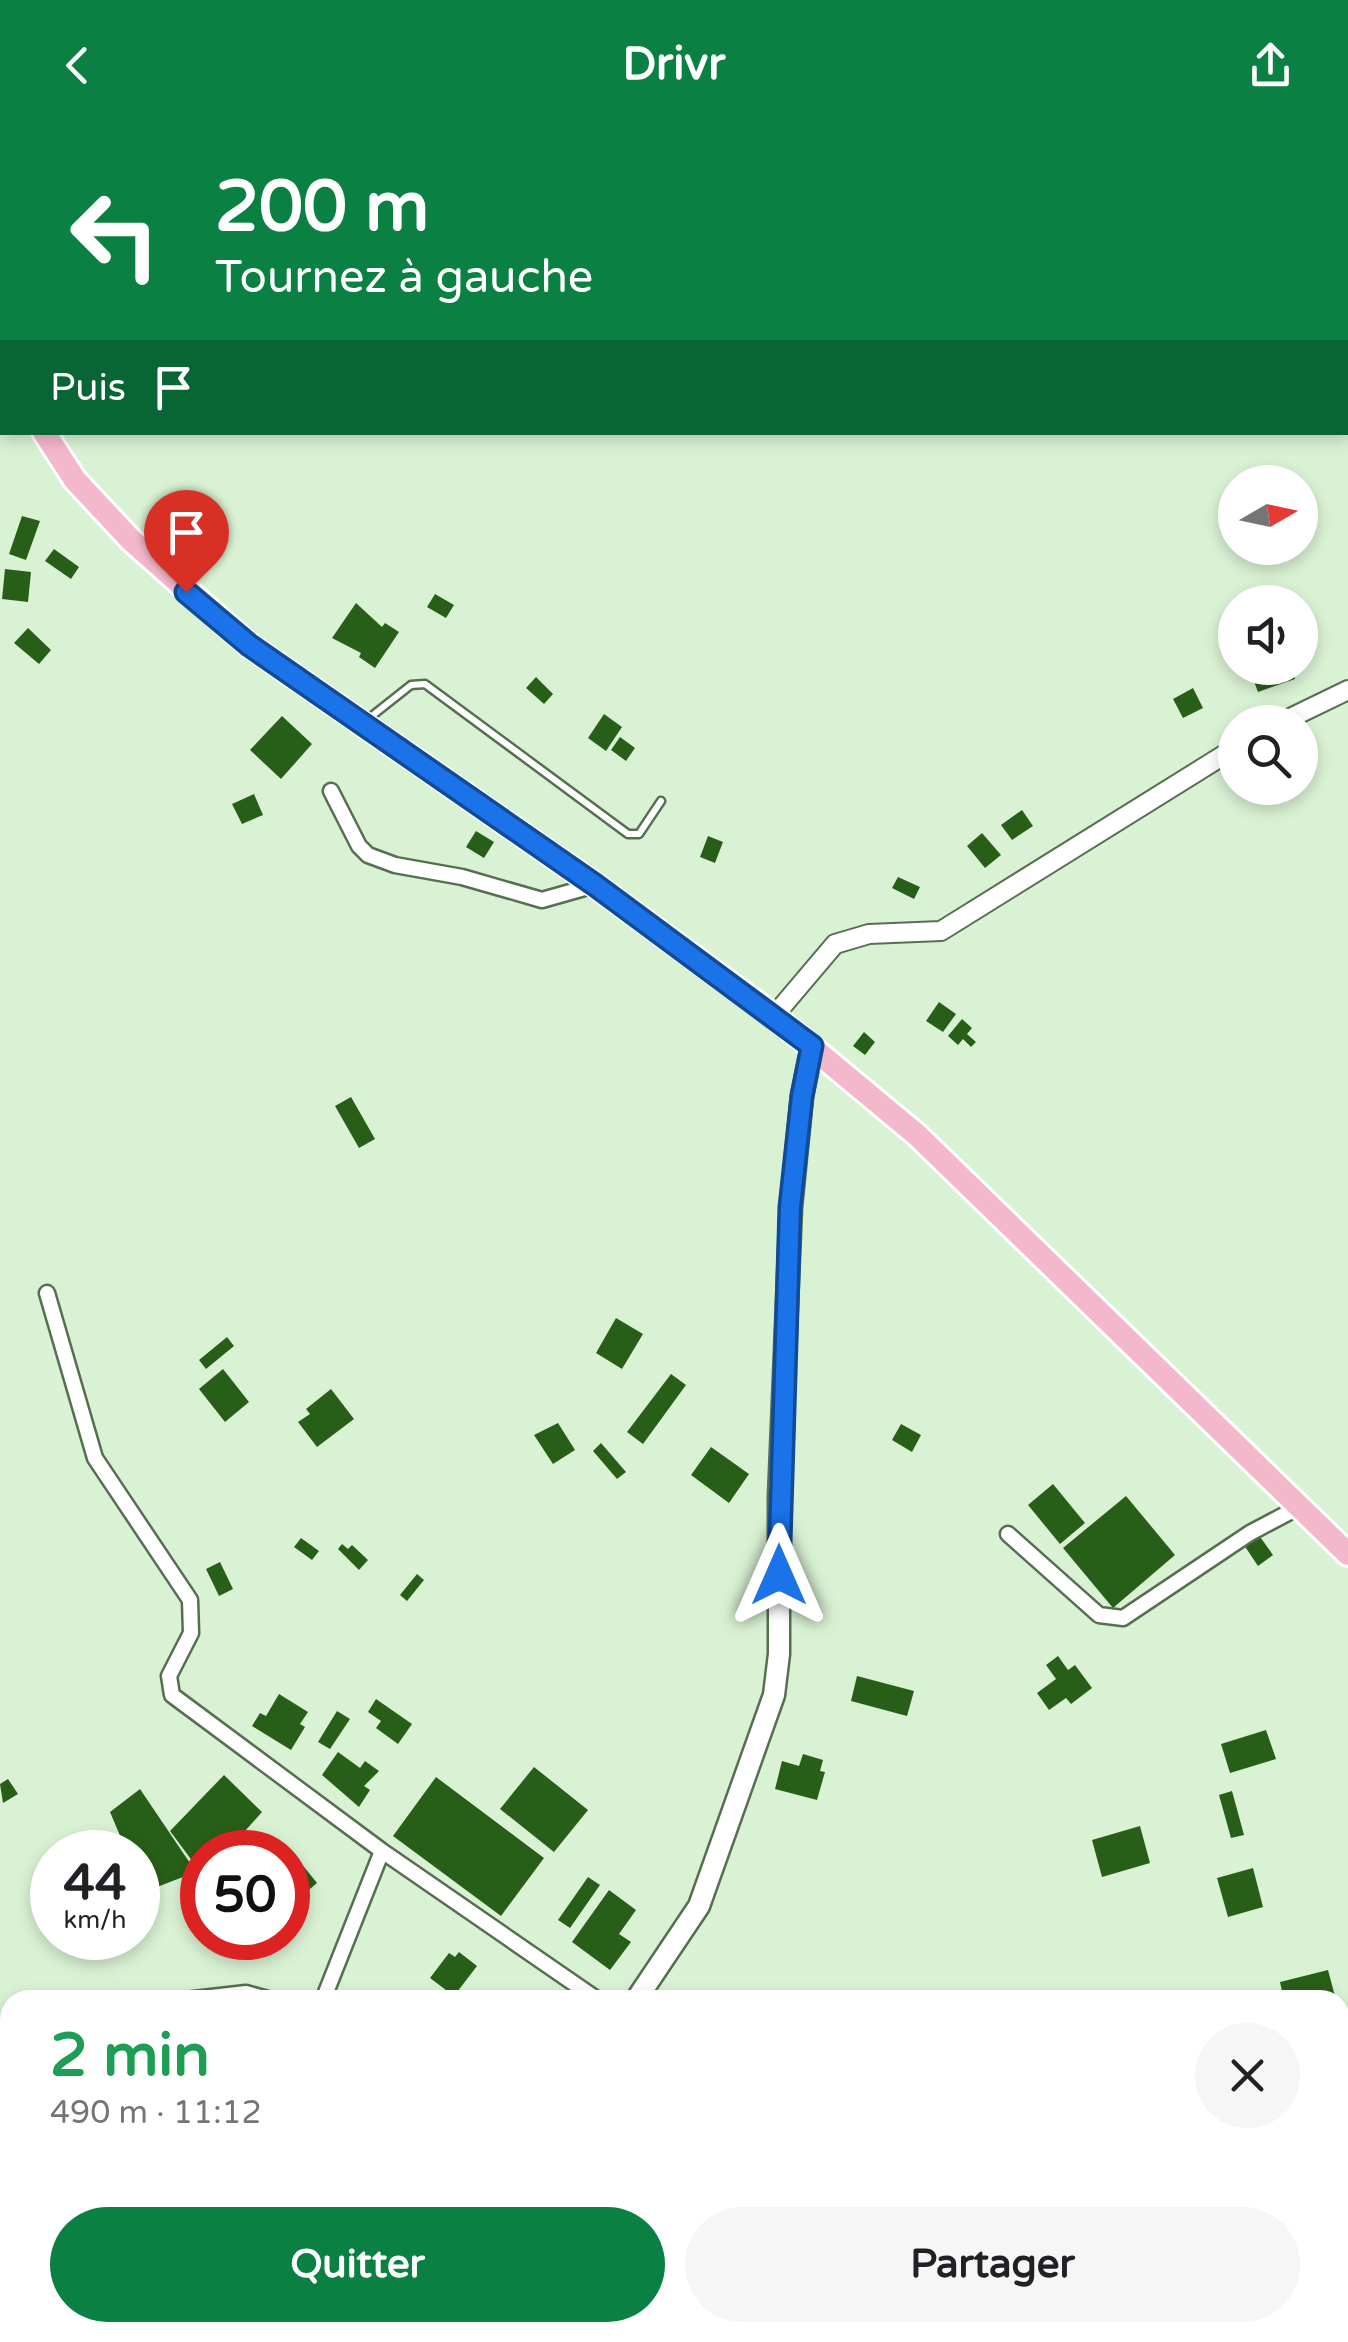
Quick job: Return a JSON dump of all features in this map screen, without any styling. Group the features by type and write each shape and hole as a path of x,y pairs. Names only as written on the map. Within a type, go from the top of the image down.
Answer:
{"highway":[{"path":"46,435 75,480 186,592 249,645 595,885 774,1016 918,1135 1348,1554"}],"main road":[{"path":"643,1990 700,1906 774,1696 779,1654 779,1497 790,1207 802,1096 812,1046"}],"street":[{"path":"1317,705 1348,690"},
{"path":"774,1016 836,944 869,934 941,930 1218,759"},
{"path":"331,791 350,832 368,855 542,900 595,885"},
{"path":"48,1293 96,1458 190,1600 191,1633 169,1676 172,1695 382,1850 584,1990"},
{"path":"1008,1534 1099,1615 1123,1618 1250,1532 1301,1506"},
{"path":"326,1990 382,1850"}],"lane":[{"path":"364,723 411,685 425,684 628,834 640,834 661,801"}],"building":[{"path":"22,516 40,521 26,560 9,554"},
{"path":"54,549 79,567 71,579 45,561"},
{"path":"5,569 31,572 28,602 2,599"},
{"path":"435,594 454,605 446,618 427,607"},
{"path":"356,603 382,627 385,623 399,632 375,668 359,657 361,653 332,638"},
{"path":"28,628 51,650 39,664 14,643"},
{"path":"536,677 553,694 544,704 526,688"},
{"path":"1255,685 1278,685 1258,692"},
{"path":"1193,688 1203,708 1183,718 1173,699"},
{"path":"604,714 622,727 606,751 588,738"},
{"path":"282,716 312,744 281,779 250,750"},
{"path":"620,737 635,748 626,761 611,750"},
{"path":"254,794 263,815 242,824 232,804"},
{"path":"1022,810 1033,826 1012,840 1001,825"},
{"path":"476,831 494,842 484,858 466,847"},
{"path":"982,833 1001,855 985,868 967,846"},
{"path":"708,836 723,842 715,863 700,857"},
{"path":"898,877 920,887 914,899 892,888"},
{"path":"939,1002 956,1014 943,1032 926,1021"},
{"path":"962,1019 972,1028 967,1034 976,1042 971,1047 963,1039 958,1045 948,1036"},
{"path":"864,1032 875,1042 865,1055 853,1046"},
{"path":"351,1097 375,1139 359,1148 335,1106"},
{"path":"616,1318 643,1334 622,1369 596,1353"},
{"path":"227,1337 234,1346 206,1369 199,1360"},
{"path":"223,1369 249,1402 225,1422 199,1389"},
{"path":"671,1374 686,1385 643,1444 627,1432"},
{"path":"331,1389 354,1419 317,1447 298,1422 310,1414 306,1409"},
{"path":"558,1423 575,1450 553,1464 534,1435"},
{"path":"901,1424 921,1435 912,1452 892,1440"},
{"path":"601,1443 626,1472 617,1479 593,1451"},
{"path":"711,1447 749,1474 729,1503 691,1475"},
{"path":"1053,1484 1085,1523 1060,1544 1028,1505"},
{"path":"1126,1496 1175,1555 1113,1608 1063,1548"},
{"path":"1258,1534 1273,1555 1258,1566 1244,1545"},
{"path":"301,1538 319,1551 312,1560 294,1547"},
{"path":"342,1544 348,1549 352,1545 368,1560 359,1570 338,1549"},
{"path":"220,1562 233,1589 219,1596 206,1569"},
{"path":"417,1574 424,1580 407,1601 400,1595"},
{"path":"1058,1656 1068,1670 1075,1665 1092,1688 1071,1704 1066,1698 1049,1710 1037,1693 1056,1679 1046,1665"},
{"path":"857,1676 914,1691 907,1716 851,1701"},
{"path":"279,1694 308,1712 300,1724 305,1727 291,1750 252,1726 260,1713 266,1716"},
{"path":"376,1699 412,1724 398,1744 376,1728 381,1721 368,1712"},
{"path":"337,1711 350,1719 330,1749 318,1742"},
{"path":"1266,1730 1276,1759 1230,1773 1221,1744"},
{"path":"338,1752 360,1768 365,1761 379,1771 364,1786 370,1790 359,1807 322,1775"},
{"path":"803,1754 823,1760 820,1771 825,1772 817,1800 775,1789 782,1761 799,1766"},
{"path":"534,1767 588,1810 554,1852 500,1809"},
{"path":"224,1775 262,1812 246,1830 180,1830 180,1844 170,1831"},
{"path":"436,1777 544,1858 501,1916 393,1836"},
{"path":"8,1779 18,1794 3,1803 0,1784"},
{"path":"140,1789 180,1848 180,1878 160,1886 160,1830 118,1830 110,1812"},
{"path":"1232,1791 1244,1835 1231,1838 1219,1795"},
{"path":"1140,1826 1150,1863 1102,1877 1092,1840"},
{"path":"1253,1868 1263,1907 1228,1917 1217,1878"},
{"path":"588,1877 600,1885 570,1928 558,1920"},
{"path":"609,1890 636,1910 619,1934 631,1942 610,1970 572,1942"},
{"path":"459,1952 477,1966 459,1990 446,1990 430,1978 449,1953 455,1957"},
{"path":"1328,1970 1333,1990 1282,1990 1280,1982"}],"route":[{"path":"186,592 249,645 595,885 812,1046 802,1096 790,1207 779,1575"}]}
